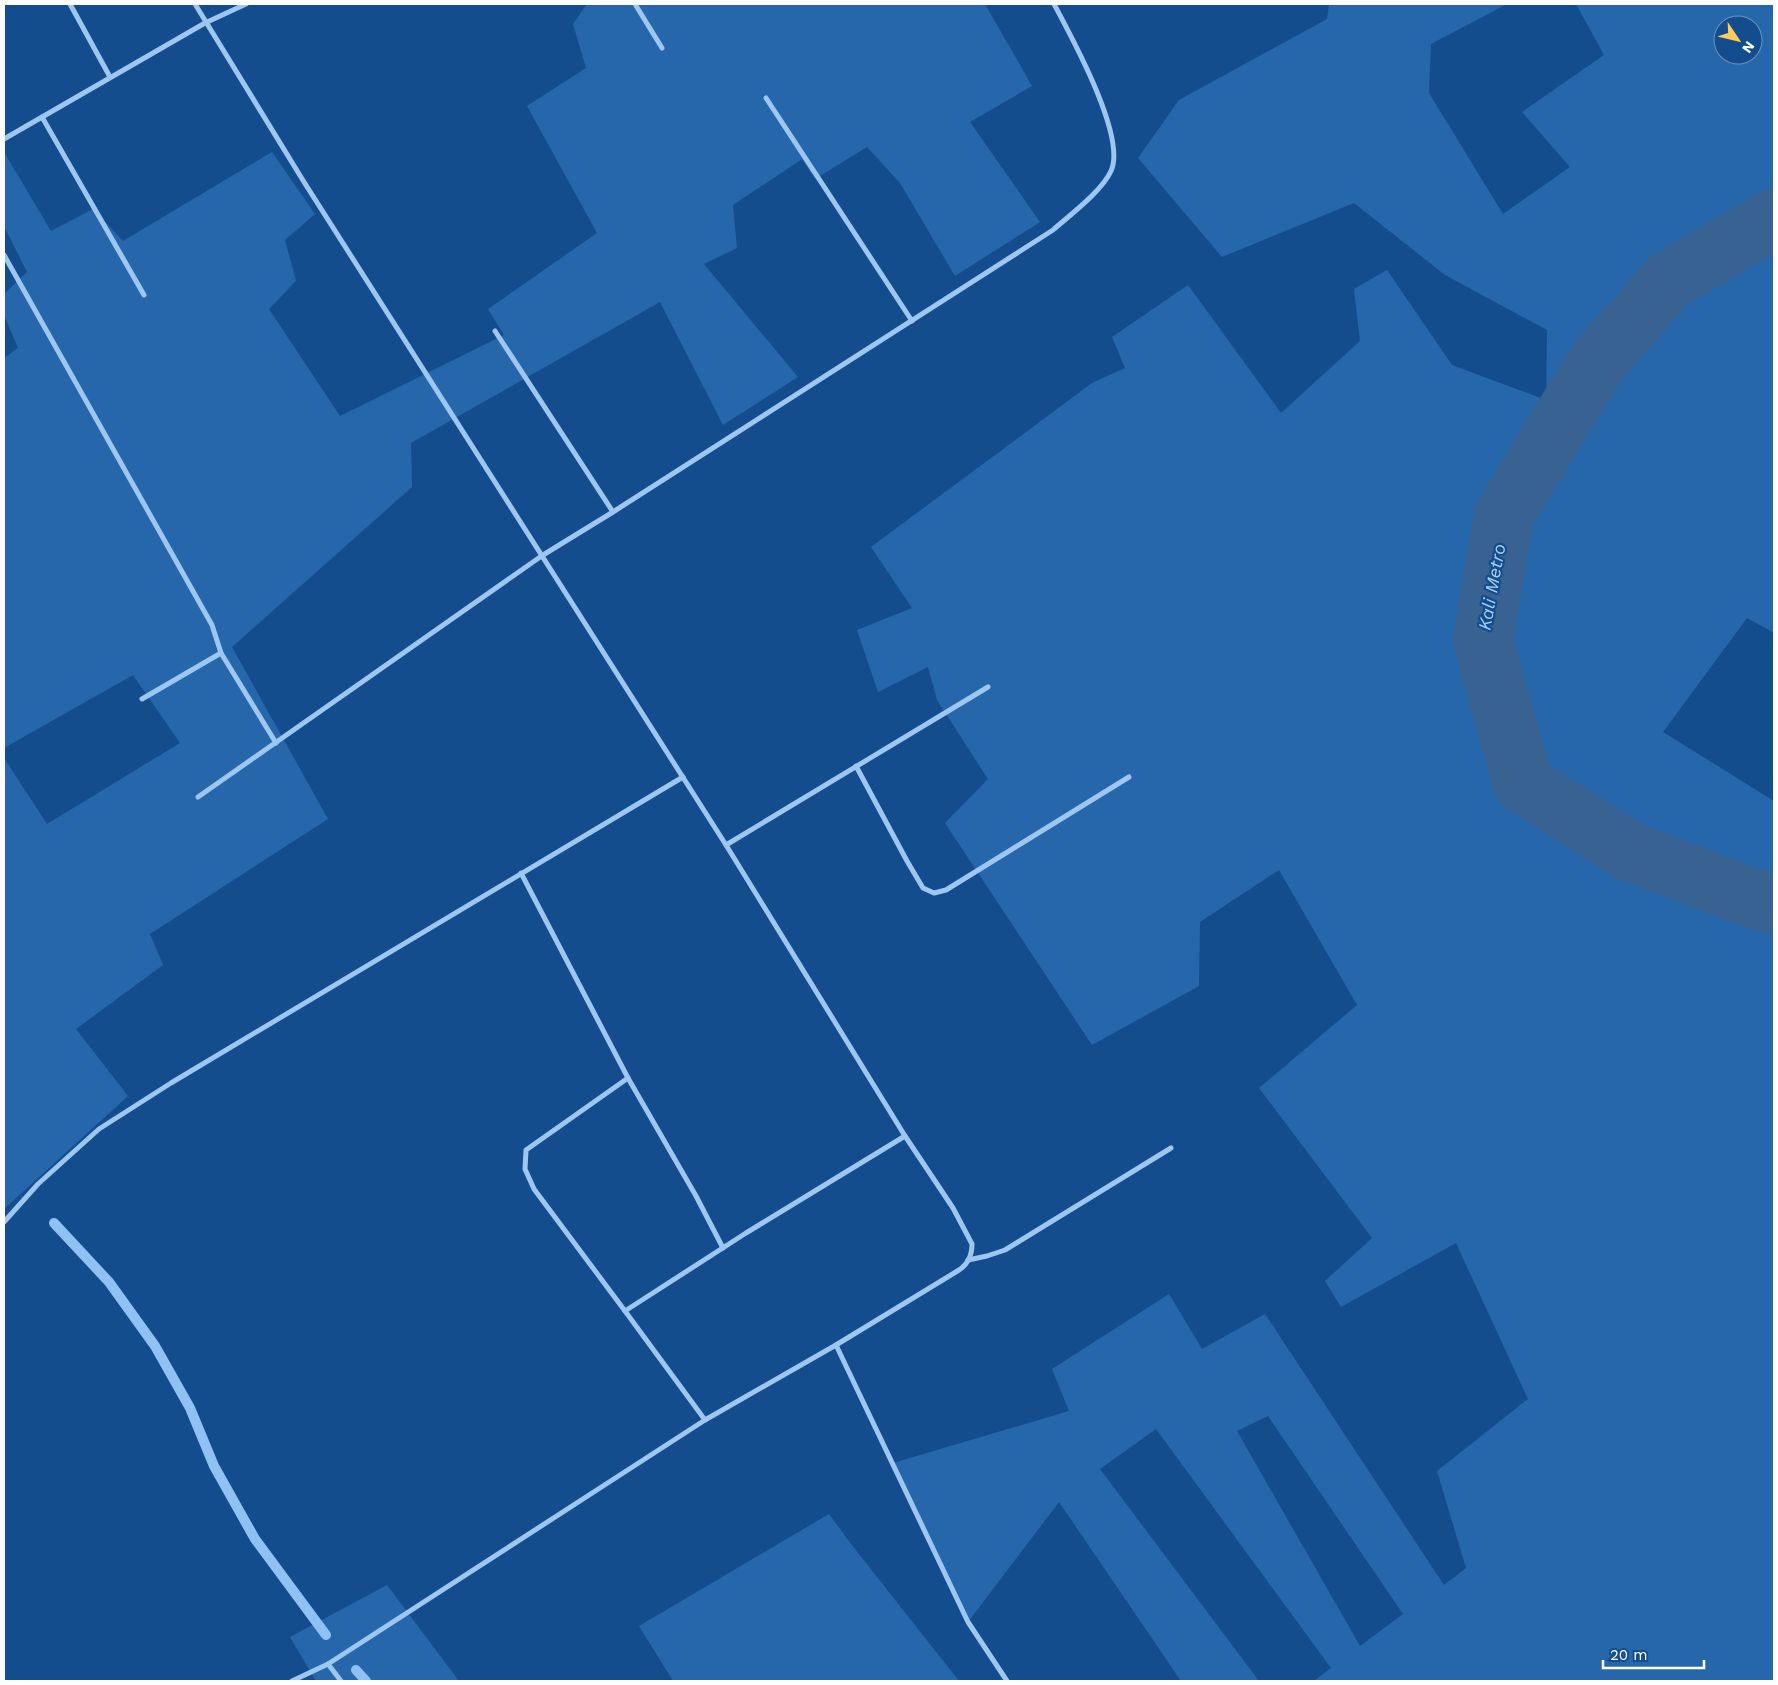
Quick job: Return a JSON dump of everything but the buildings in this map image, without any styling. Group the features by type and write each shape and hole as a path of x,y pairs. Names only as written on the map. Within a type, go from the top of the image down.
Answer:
{"street":[{"path":"70,4 110,77"},
{"path":"195,4 205,23 410,349 543,555 726,845 906,1136 953,1208 971,1242 972,1249 965,1266 959,1270 836,1345 706,1420 328,1664 292,1681"},
{"path":"4,140 205,23 246,4"},
{"path":"635,4 662,48"},
{"path":"198,797 543,555 1053,230 1090,197 1112,170 1114,152 1108,120 1085,65 1054,4"},
{"path":"766,98 912,321"},
{"path":"42,117 144,295"},
{"path":"4,255 212,625 221,653 276,743"},
{"path":"495,331 613,512"},
{"path":"142,699 221,653"},
{"path":"726,845 988,687"},
{"path":"856,766 906,862 923,888 934,893 946,890 1129,777"},
{"path":"4,1222 38,1184 99,1129 171,1083 683,777"},
{"path":"521,873 628,1078 696,1196 723,1248"},
{"path":"628,1078 526,1150 525,1169 534,1189 706,1420"},
{"path":"625,1311 723,1248 906,1136"},
{"path":"968,1260 1005,1250 1171,1148"},
{"path":"836,1345 968,1622 1007,1681"},
{"path":"328,1664 341,1681"}],"shaded area":[{"path":"587,4 985,4 1032,86 970,122 1040,222 955,276 900,183 867,147 815,179 802,159 733,205 737,248 704,264 798,377 723,425 660,302 411,443 412,487 232,647 328,819 150,934 163,965 76,1029 128,1096 4,1209 4,758 47,824 180,743 133,675 4,748 4,358 18,348 4,315 4,294 27,272 4,226 4,152 51,231 93,209 123,241 272,152 315,214 285,240 296,281 269,309 340,416 504,335 488,309 597,233 527,106 586,68 573,24"},
{"path":"1329,4 1507,4 1431,44 1429,93 1503,214 1570,167 1522,112 1604,55 1576,4 1774,4 1774,633 1747,618 1663,732 1774,801 1774,1681 1314,1681 1331,1668 1156,1429 1100,1469 1259,1681 1181,1681 1059,1502 968,1622 893,1463 1069,1411 1052,1369 1169,1294 1202,1349 1265,1314 1444,1585 1466,1568 1437,1471 1528,1399 1456,1243 1341,1307 1325,1281 1372,1238 1259,1088 1357,1005 1279,870 1200,922 1199,986 1092,1045 945,823 988,779 937,700 928,667 878,692 857,630 912,608 871,547 1092,383 1125,368 1112,337 1188,285 1281,413 1360,341 1354,289 1387,270 1452,365 1546,400 1547,330 1445,275 1354,203 1222,257 1138,158 1179,100 1327,19","holes":["1268,1416 1403,1614 1360,1646 1237,1431"]},
{"path":"829,1514 959,1681 673,1681 639,1626"},
{"path":"387,1585 459,1681 316,1681 290,1637"}],"waterway":[{"name":"Kali Metro","path":"1774,219 1668,281 1596,364 1504,515 1483,641 1523,783 1629,851 1755,899 1774,904"},
{"path":"54,1223 109,1282 155,1346 190,1408 214,1466 255,1539 326,1635"},
{"path":"356,1670 366,1681"}]}
